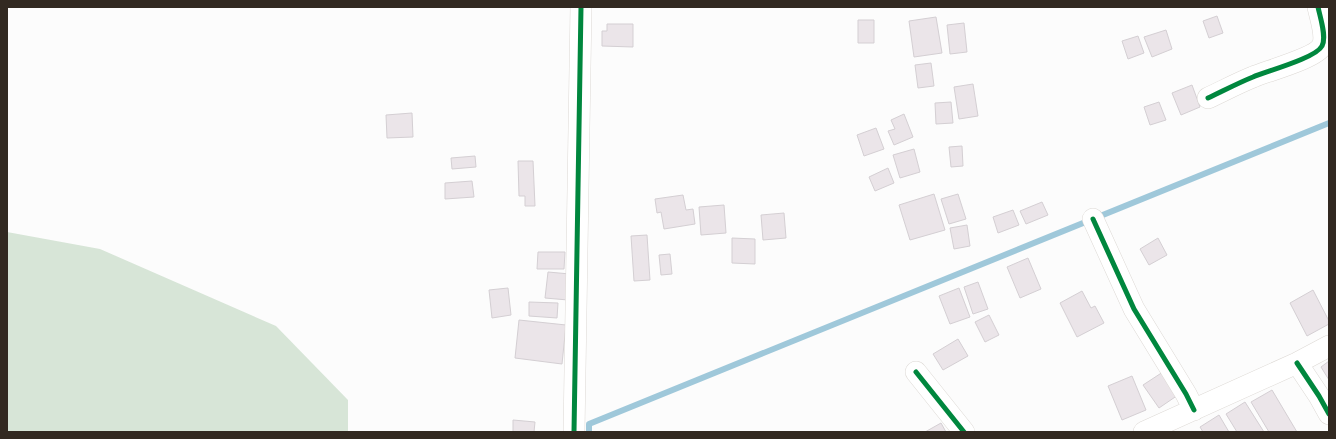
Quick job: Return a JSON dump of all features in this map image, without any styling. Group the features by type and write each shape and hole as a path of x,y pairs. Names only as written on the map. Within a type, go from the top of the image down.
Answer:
{"street":[{"path":"574,432 581,7"},
{"path":"1208,98 1253,77 1319,51 1323,45 1323,31 1318,7"},
{"path":"1093,219 1134,309 1186,394 1194,410"},
{"path":"1144,432 1297,364 1329,346"},
{"path":"1297,364 1320,396 1329,414"},
{"path":"916,372 964,432"}],"green space":[{"path":"7,232 100,249 276,326 348,400 348,432 7,432"}],"building":[{"path":"1217,16 1223,33 1209,38 1203,21"},
{"path":"936,17 942,53 914,57 909,21"},
{"path":"858,20 874,20 874,43 858,43"},
{"path":"964,23 967,52 950,54 947,25"},
{"path":"607,24 633,24 633,47 602,46 602,31 607,31"},
{"path":"1166,30 1172,49 1152,57 1144,37"},
{"path":"1138,36 1144,53 1128,59 1122,41"},
{"path":"931,63 934,86 918,88 915,65"},
{"path":"973,84 978,116 959,119 954,87"},
{"path":"1192,85 1200,107 1181,115 1172,93"},
{"path":"951,102 953,123 936,124 935,103"},
{"path":"1159,102 1166,120 1150,125 1144,107"},
{"path":"412,113 413,137 387,138 386,115"},
{"path":"904,114 913,137 894,145 888,131 895,129 891,120"},
{"path":"876,128 884,149 864,156 857,135"},
{"path":"962,146 963,166 951,167 949,147"},
{"path":"914,149 920,172 900,178 893,155"},
{"path":"475,156 476,167 452,169 451,158"},
{"path":"518,161 533,161 535,206 525,206 525,196 519,196"},
{"path":"888,168 894,183 875,191 869,177"},
{"path":"472,181 474,197 445,199 445,183"},
{"path":"934,194 945,230 910,240 899,205"},
{"path":"958,194 966,219 949,224 941,199"},
{"path":"683,195 686,210 693,209 695,224 664,229 661,212 657,213 655,199"},
{"path":"1042,202 1048,215 1026,224 1020,211"},
{"path":"724,205 726,233 701,235 699,207"},
{"path":"1013,210 1019,225 998,233 993,217"},
{"path":"784,213 786,238 763,240 761,215"},
{"path":"967,225 970,246 954,249 950,228"},
{"path":"647,235 650,280 634,281 631,236"},
{"path":"732,238 755,239 755,264 732,263"},
{"path":"1158,238 1167,255 1149,265 1140,249"},
{"path":"538,252 565,252 564,269 537,269"},
{"path":"670,254 672,274 661,275 659,255"},
{"path":"1028,258 1041,289 1020,298 1007,267"},
{"path":"548,272 570,274 568,300 545,298"},
{"path":"978,282 988,309 973,314 964,287"},
{"path":"508,288 511,315 492,318 489,290"},
{"path":"959,288 970,317 950,324 939,296"},
{"path":"1313,290 1329,321 1329,324 1307,336 1290,303"},
{"path":"1082,291 1091,308 1095,306 1104,323 1077,337 1060,303"},
{"path":"529,302 558,303 557,318 529,316"},
{"path":"989,315 999,335 985,342 975,322"},
{"path":"519,320 566,325 562,364 515,358"},
{"path":"958,339 968,356 943,370 933,354"},
{"path":"1329,361 1329,380 1321,367"},
{"path":"1166,370 1181,393 1159,408 1143,385"},
{"path":"1132,376 1146,410 1122,420 1108,386"},
{"path":"1272,390 1297,432 1269,432 1251,402"},
{"path":"1245,402 1264,432 1237,432 1226,414"},
{"path":"1219,415 1229,432 1203,432 1200,427"},
{"path":"513,420 535,422 534,432 513,432"},
{"path":"941,423 946,432 925,432"}],"waterway":[{"path":"589,432 589,424 1329,123"}],"cycle path":[{"path":"574,432 581,7"},
{"path":"1208,98 1236,84 1301,60 1318,51 1322,46 1324,38 1318,7"},
{"path":"1093,219 1134,309 1186,394 1194,410"},
{"path":"1297,363 1329,414"},
{"path":"916,372 964,432"}]}
